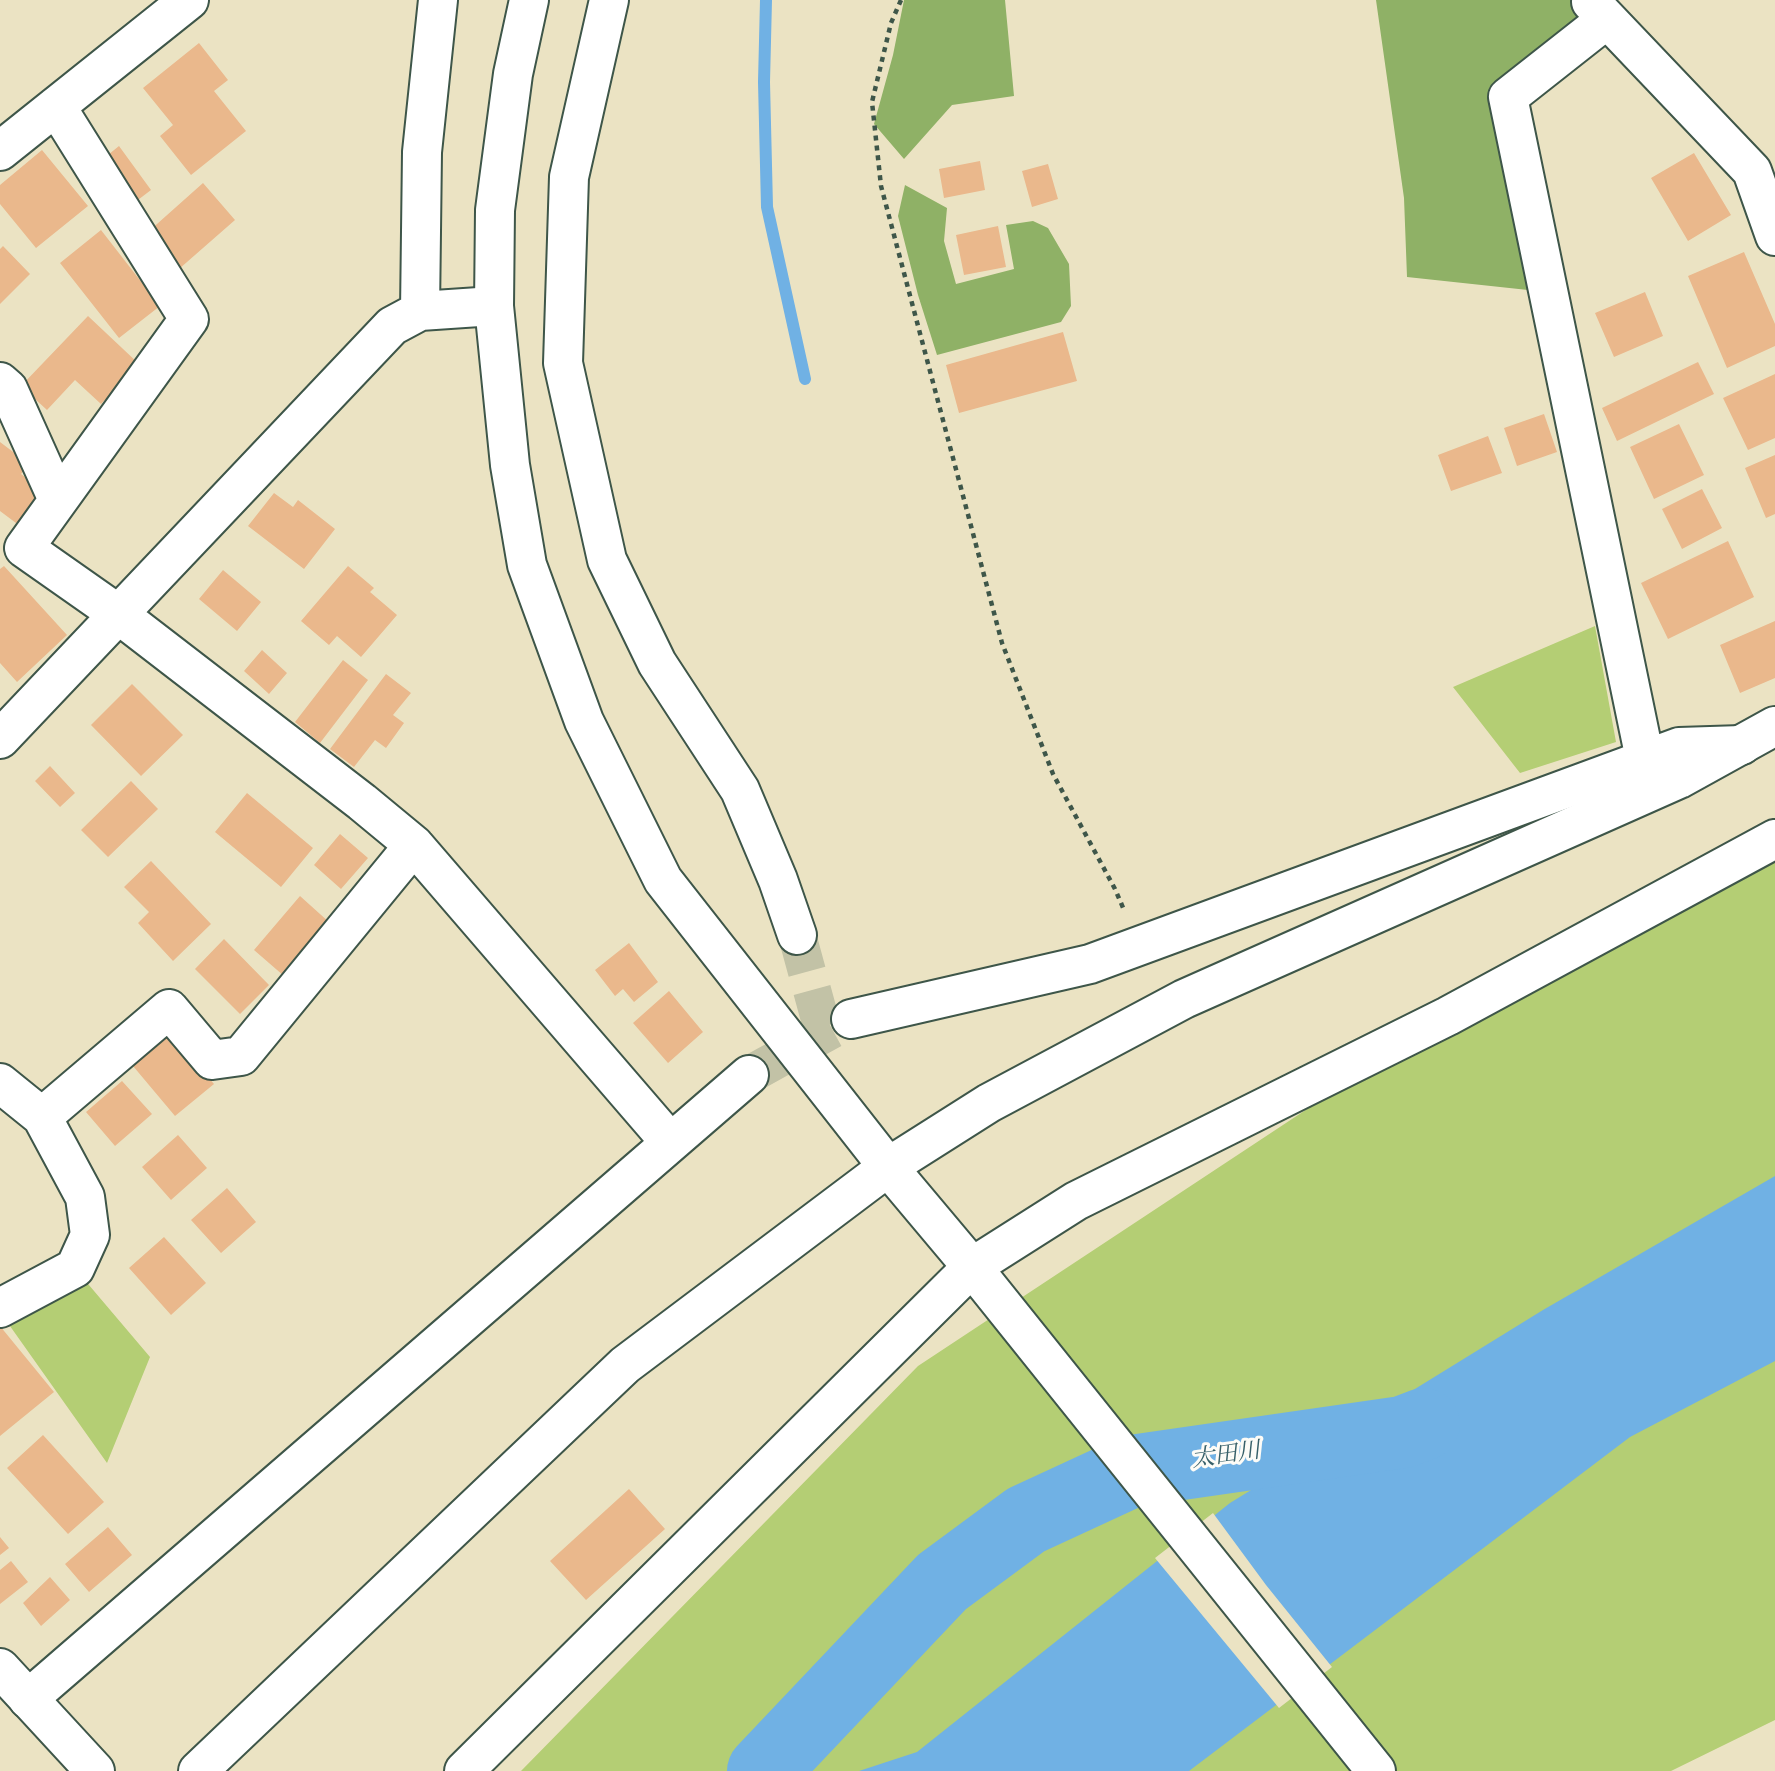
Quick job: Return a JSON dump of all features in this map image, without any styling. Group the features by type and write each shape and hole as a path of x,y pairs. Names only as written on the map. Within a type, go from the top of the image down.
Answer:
{"street":[{"path":"0,151 189,0"},
{"path":"420,312 422,152 438,0"},
{"path":"529,0 513,74 495,209 494,306 510,465 527,565 584,722 663,880 888,1167 972,1267 1376,1771"},
{"path":"609,0 569,177 563,363 607,560 657,663 740,790 778,880 797,935"},
{"path":"1646,759 1508,96 1598,10 1752,171 1772,220"},
{"path":"56,106 189,319 24,548 118,614 414,845 670,1142"},
{"path":"0,739 392,326 420,312 494,306"},
{"path":"0,382 8,389 58,500"},
{"path":"198,1771 625,1365 888,1167 989,1103 1184,999 1679,779 1775,726"},
{"path":"851,1019 1090,964 1679,747 1742,745"},
{"path":"464,1771 972,1267 1076,1201 1448,1016 1775,839"},
{"path":"42,1117 169,1009 212,1060 242,1056 414,845"},
{"path":"95,1771 8,1679 749,1075"},
{"path":"0,1083 42,1117 85,1197 90,1235 75,1268 0,1308"}],"path":[{"path":"901,0 891,23 872,102 881,186 1002,643 1053,774 1115,888 1140,946"}],"green space":[{"path":"904,0 1005,0 1014,96 952,105 904,159 874,124 893,55"},
{"path":"1376,0 1612,0 1509,97 1528,290 1407,277 1404,198"},
{"path":"905,185 947,208 944,241 956,284 1014,269 1006,225 1033,221 1048,228 1069,264 1071,306 1061,322 937,355 898,216"},
{"path":"1595,626 1616,742 1520,773 1453,687"},
{"path":"1775,848 1775,1720 1671,1771 521,1771 918,1366 1448,1016"},
{"path":"83,1278 150,1357 107,1463 5,1319"}],"water":[{"path":"1775,1176 1775,1361 1630,1437 1189,1771 859,1771 917,1752 1230,1503 1543,1310"}],"pier":[{"path":"1213,1513 1332,1667 1279,1708 1155,1558"}],"building":[{"path":"199,43 228,80 214,91 246,131 191,175 160,136 173,125 143,88"},
{"path":"119,146 151,190 130,206 98,163"},
{"path":"42,150 88,206 36,248 0,204 0,185"},
{"path":"1694,153 1731,215 1688,241 1651,178"},
{"path":"980,161 985,190 944,198 939,169"},
{"path":"1048,164 1058,199 1032,207 1022,171"},
{"path":"203,183 235,220 179,269 148,232"},
{"path":"998,226 1006,267 964,275 956,235"},
{"path":"101,230 160,306 119,338 60,263"},
{"path":"3,246 30,274 0,304 0,249"},
{"path":"1744,252 1775,324 1775,346 1727,368 1688,276"},
{"path":"1645,292 1663,336 1614,357 1595,313"},
{"path":"88,316 139,364 101,404 75,380 47,410 21,386"},
{"path":"1063,332 1077,381 959,413 946,365"},
{"path":"1698,362 1714,394 1617,441 1602,408"},
{"path":"1775,374 1775,438 1748,450 1723,398"},
{"path":"1544,414 1557,452 1517,466 1504,428"},
{"path":"1679,424 1704,475 1654,499 1630,447"},
{"path":"1488,436 1502,473 1451,491 1438,455"},
{"path":"0,442 29,464 21,474 46,493 20,526 0,511"},
{"path":"1775,455 1775,514 1766,518 1745,468"},
{"path":"1702,489 1722,528 1682,549 1662,509"},
{"path":"274,493 293,507 298,500 335,529 304,569 248,526"},
{"path":"1728,541 1754,597 1668,639 1641,583"},
{"path":"4,566 67,635 17,682 0,663 0,569"},
{"path":"348,566 374,588 370,592 397,615 361,657 337,636 329,645 301,621"},
{"path":"223,570 261,602 237,631 199,599"},
{"path":"1775,621 1775,678 1740,693 1720,645"},
{"path":"262,650 287,673 269,694 244,671"},
{"path":"343,660 368,680 320,743 295,722"},
{"path":"386,674 411,693 393,715 404,723 386,748 375,740 354,767 330,749"},
{"path":"132,684 183,735 141,776 91,725"},
{"path":"50,766 75,793 60,807 35,781"},
{"path":"131,781 158,809 108,857 81,830"},
{"path":"247,793 313,848 281,887 215,832"},
{"path":"340,834 368,858 341,889 314,865"},
{"path":"151,861 211,924 173,961 138,923 149,912 124,887"},
{"path":"300,896 330,923 284,976 254,950"},
{"path":"224,939 269,985 240,1014 195,969"},
{"path":"629,943 658,982 634,1002 623,989 615,996 595,970"},
{"path":"669,991 703,1032 668,1063 633,1023"},
{"path":"171,1034 214,1084 175,1116 133,1066"},
{"path":"122,1081 152,1114 115,1146 86,1112"},
{"path":"178,1135 207,1168 171,1200 142,1167"},
{"path":"227,1188 256,1222 221,1253 191,1220"},
{"path":"164,1237 206,1283 171,1315 129,1268"},
{"path":"0,1326 54,1392 0,1436"},
{"path":"43,1435 104,1502 68,1534 7,1468"},
{"path":"629,1489 665,1529 586,1600 550,1561"},
{"path":"108,1527 132,1555 89,1592 65,1564"},
{"path":"0,1537 9,1548 0,1555"},
{"path":"11,1561 28,1582 0,1604 0,1570"},
{"path":"50,1577 70,1600 41,1626 23,1603"}],"waterway":[{"path":"766,0 764,82 767,207 805,379"},
{"name":"太田川","path":"763,1771 942,1582 1026,1520 1132,1471 1403,1432 1424,1424"}],"tunnel":[{"path":"797,935 824,1034"},
{"path":"749,1075 851,1019"}]}
